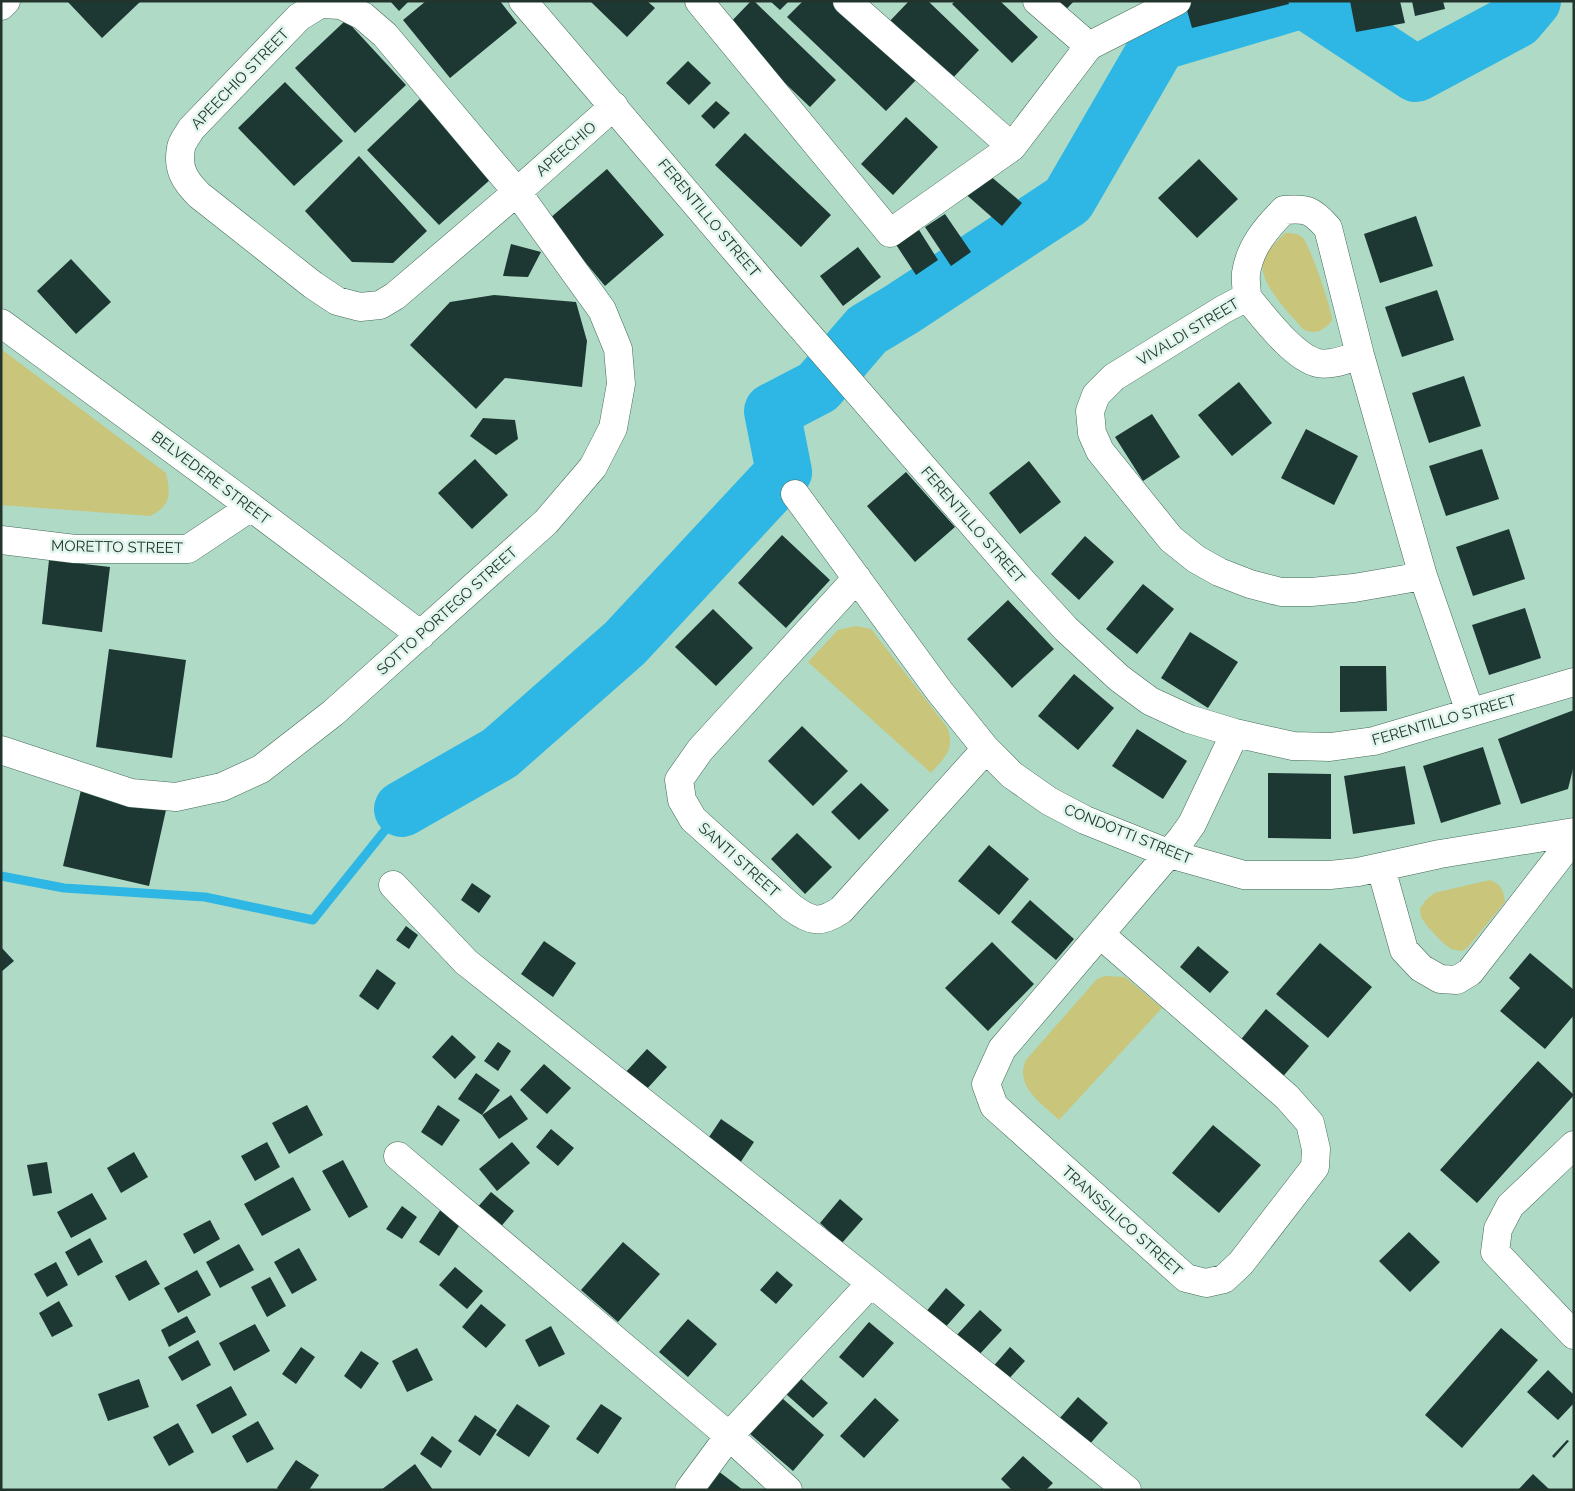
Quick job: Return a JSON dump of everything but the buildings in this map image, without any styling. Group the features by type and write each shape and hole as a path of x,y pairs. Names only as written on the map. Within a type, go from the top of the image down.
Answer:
{"street":[{"path":"1,6 6,1"},
{"name":"FERENTILLO STREET","path":"523,1 865,401 1022,581 1066,629 1119,678 1150,701 1189,719 1235,733 1293,746 1330,747 1374,741 1574,682"},
{"path":"698,1 890,233 1012,147 1089,46 1177,1"},
{"path":"847,1 1012,147"},
{"path":"1037,1 1089,46"},
{"name":"APEECHIO STREET","path":"320,4 341,5 363,16 385,35 517,192 395,296 380,305 360,307 337,301 313,285 199,195 186,182 180,165 181,146 191,129 299,17 320,4"},
{"name":"APEECHIO","path":"517,192 614,106"},
{"name":"SOTTO PORTEGO STREET","path":"1,750 131,793 176,797 222,787 261,769 333,713 546,522 593,467 613,428 621,384 618,349 602,310 517,192"},
{"name":"VIVALDI STREET","path":"1423,576 1354,588 1311,592 1281,592 1250,584 1219,572 1196,559 1171,539 1100,451 1092,433 1090,411 1096,395 1114,377 1224,309 1247,297 1246,274 1252,250 1267,227 1284,210 1304,209 1319,218 1328,228 1360,356 1423,576 1470,712"},
{"path":"1247,297 1300,355 1318,363 1332,363 1360,356"},
{"name":"BELVEDERE STREET","path":"1,323 251,507 420,635"},
{"name":"CONDOTTI STREET","path":"795,494 940,692 986,748 1012,775 1048,801 1085,820 1170,854 1244,875 1330,875 1358,872 1440,854 1574,832"},
{"name":"MORETTO STREET","path":"1,540 75,549 188,549 251,507"},
{"name":"SANTI STREET","path":"857,578 700,750 688,766 679,780 682,800 693,819 791,907 804,916 817,921 830,918 841,910 986,748"},
{"name":"TRANSSILICO STREET","path":"1101,935 1287,1096 1310,1123 1316,1149 1315,1167 1241,1263 1224,1279 1206,1283 1186,1278 994,1106 986,1084 1002,1049 1170,854 1192,824 1235,733"},
{"path":"1381,868 1404,950 1421,968 1440,979 1457,980 1470,972 1574,838"},
{"path":"393,885 466,962 871,1283 1127,1490"},
{"path":"1574,1144 1510,1206 1498,1229 1495,1252 1574,1335"},
{"path":"398,1156 730,1436 788,1490"},
{"path":"689,1490 730,1436 871,1283"}],"shaded area":[{"path":"1285,233 1297,234 1303,238 1320,277 1332,321 1319,331 1310,332 1303,329 1275,296 1264,275 1262,266 1264,257"},
{"path":"1,349 166,473 169,493 166,504 150,516 1,505"},
{"path":"856,626 871,629 947,727 950,741 947,753 931,773 808,662 838,630"},
{"path":"1490,880 1501,888 1505,902 1467,948 1462,951 1451,949 1427,926 1421,917 1420,909 1425,901 1434,893"},
{"path":"1105,976 1125,977 1162,1008 1059,1120 1038,1101 1027,1086 1023,1070 1026,1060 1097,979"}],"waterway":[{"path":"402,809 500,753 625,643 784,472 772,411 818,387 867,330 1068,200 1159,43 1300,1"},
{"path":"1305,1 1416,74 1517,20 1533,1"},
{"path":"1,876 64,888 205,897 313,920 402,809"}]}
